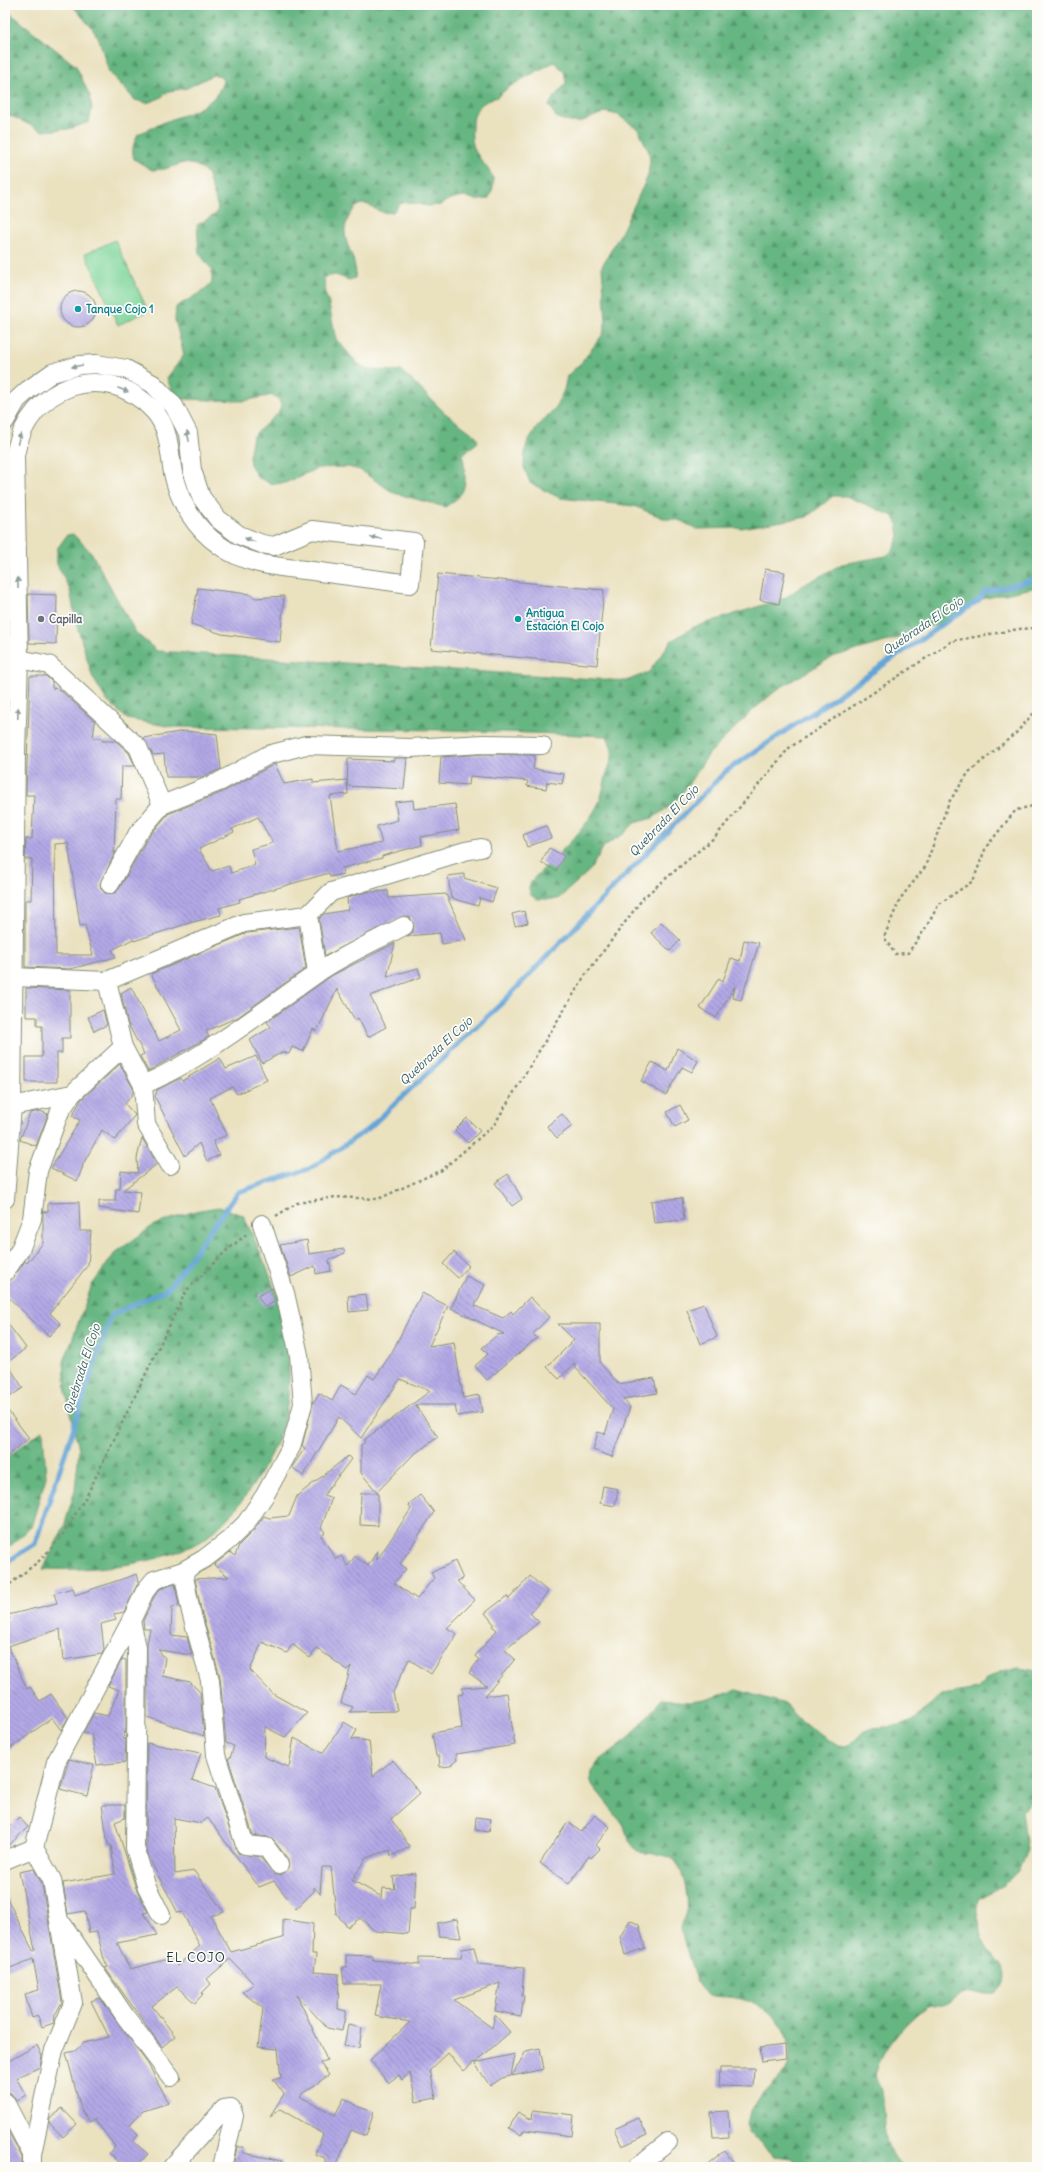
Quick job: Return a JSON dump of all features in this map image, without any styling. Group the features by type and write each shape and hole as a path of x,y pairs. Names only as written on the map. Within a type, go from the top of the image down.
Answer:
{"street":[{"path":"5,421 17,400 52,373 80,365 96,364 126,369 153,384 174,406 188,433 192,470 201,497 218,520 239,535 262,544 274,546 312,530 414,542 410,584 270,565 237,556 208,536 189,514 176,487 168,436 162,423 145,403 134,395 110,385 90,384 70,387 58,392 37,408 22,430 15,455 19,659 12,1106 5,1199"},
{"path":"19,659 49,665 138,747 162,805"},
{"path":"110,884 138,833 162,805 219,782 268,755 306,745 410,748 484,744 542,745"},
{"path":"14,977 107,980 244,923 308,915 331,892 465,851 481,848"},
{"path":"308,915 318,972"},
{"path":"143,1085 171,1072 203,1052 261,1014 318,972 404,926"},
{"path":"107,980 123,1047 143,1085 146,1124 170,1165"},
{"path":"5,1272 20,1250 32,1220 38,1171 60,1111 72,1094 123,1047"},
{"path":"12,1106 72,1094"},
{"path":"32,2160 54,2050 73,2003 52,1880 34,1848 56,1762 131,1622 145,1591 154,1580 183,1571 204,1559 229,1540 246,1523 265,1495 291,1447 303,1404 299,1355 296,1339 285,1293 262,1224"},
{"path":"183,1571 191,1612 210,1680 216,1755 245,1844 266,1847 279,1865"},
{"path":"131,1622 137,1647 135,1848 146,1885 161,1915"},
{"path":"5,1860 34,1848"},
{"path":"60,1921 125,2016 171,2077"},
{"path":"5,2102 32,2160"},
{"path":"172,2167 224,2109 231,2108 234,2116 222,2167"},
{"path":"637,2167 668,2142"}],"path":[{"path":"5,1588 38,1561 59,1540 86,1497 186,1291 225,1252 262,1224 297,1203 335,1197 378,1200 442,1170 494,1125 584,977 644,897 715,837 789,748 952,641 1019,629 1037,628"},
{"path":"1037,709 1016,733 969,772 949,802 925,867 900,899 884,937 894,954 908,953 926,929 939,904 973,881 986,847 1016,810 1037,806"}],"green space":[{"path":"72,5 1037,5 1037,587 982,599 954,615 944,624 914,628 899,638 832,657 778,689 753,710 709,754 680,796 670,806 653,818 634,823 625,833 604,846 590,870 558,899 537,899 531,895 529,888 531,881 579,833 600,800 612,756 607,736 450,730 173,727 127,719 107,701 93,678 76,623 70,590 57,564 57,549 67,535 73,534 91,552 136,633 157,651 626,681 649,672 671,641 694,627 785,598 802,586 842,564 886,556 893,551 899,536 897,522 893,516 846,496 833,496 807,517 741,528 697,529 679,520 666,519 634,506 560,498 530,483 524,467 525,450 528,441 538,426 556,407 564,390 567,376 582,362 603,334 606,320 602,266 621,233 648,176 650,161 649,152 638,129 618,115 605,112 580,122 570,122 557,118 549,106 566,83 564,71 554,62 509,87 497,97 484,102 477,109 473,122 472,136 474,149 492,175 492,191 488,199 476,200 464,196 450,199 440,205 428,206 406,202 400,204 393,212 387,213 379,211 367,204 360,205 356,207 350,215 345,229 347,244 355,266 355,278 349,280 336,275 324,277 325,294 328,300 336,339 357,363 369,370 402,371 445,413 476,436 478,442 463,454 465,478 463,490 459,496 445,507 394,493 360,470 348,467 318,468 285,483 272,484 257,477 250,464 249,456 253,436 278,413 281,406 279,400 273,395 243,401 181,399 171,389 167,378 184,355 175,320 176,307 201,292 212,283 212,270 199,253 197,225 216,214 218,208 207,173 196,165 183,163 165,169 152,170 134,159 133,152 134,143 138,134 166,121 190,113 205,105 221,88 223,80 219,75 213,75 187,88 169,91 160,98 147,103 135,100 109,72 99,39"},
{"path":"5,9 76,66 90,96 92,108 89,122 69,129 43,131 5,113"},
{"path":"115,240 148,311 118,325 85,254"},
{"path":"219,1207 243,1215 261,1253 276,1292 285,1329 289,1373 287,1406 277,1440 268,1459 258,1478 233,1512 207,1537 190,1546 171,1554 128,1564 83,1569 43,1569 64,1527 75,1490 79,1449 66,1392 64,1362 92,1285 115,1253 154,1225 195,1211"},
{"path":"43,1430 46,1477 31,1527 5,1551 5,1459"},
{"path":"1019,1668 1037,1671 1037,1792 1022,1811 1027,1850 1018,1871 1004,1885 980,1898 977,1907 980,1933 983,1941 1002,1967 1004,1973 1005,1979 1002,1986 995,1993 965,1993 946,2004 931,2005 926,2007 901,2029 888,2045 883,2054 876,2071 876,2080 880,2088 882,2098 885,2133 892,2155 898,2162 907,2167 798,2167 796,2162 791,2158 773,2156 749,2131 747,2125 750,2112 755,2103 786,2071 790,2053 787,2035 777,2020 763,2008 738,1998 716,1996 706,1993 699,1986 683,1939 681,1928 687,1906 686,1891 680,1868 673,1859 669,1857 637,1852 617,1816 593,1786 590,1779 591,1772 599,1761 629,1738 661,1700 690,1702 705,1700 737,1690 785,1704 803,1723 838,1745 845,1746 851,1744 864,1731 870,1728 899,1726 913,1721 942,1695 977,1689 987,1679 1000,1672"}],"building":[{"name":"Tanque Cojo 1","path":"82,291 91,296 95,302 95,316 91,322 82,327 74,327 65,322 61,316 60,305 65,296 71,292"},
{"path":"765,569 785,572 779,604 760,600"},
{"name":"Antigua Estación El Cojo","path":"438,574 604,590 597,665 431,649"},
{"path":"198,588 249,594 256,598 284,596 280,642 222,634 191,624"},
{"name":"Capilla","path":"28,594 57,595 56,644 29,643"},
{"path":"30,676 46,676 52,682 52,688 59,689 95,722 93,738 102,738 102,741 116,741 129,753 135,766 122,766 121,799 116,799 114,853 116,851 100,884 101,889 105,893 115,893 119,889 147,839 168,814 223,792 275,764 284,784 313,779 313,783 347,780 348,794 330,796 338,851 382,843 377,826 398,820 395,802 413,800 414,809 455,804 459,830 421,837 422,845 382,856 382,858 342,868 343,874 330,877 329,873 239,899 240,902 219,908 221,915 189,923 134,941 133,939 112,950 116,957 70,969 25,967 25,900 31,900 32,859 25,859 26,839 32,839 34,795 26,795","holes":["258,817 273,843 251,849 255,865 231,873 229,866 212,871 199,849 234,832 232,829","68,843 80,926 85,925 93,955 56,955 55,844"]},
{"path":"185,731 217,734 221,769 202,777 166,777 164,754 153,755 143,738"},
{"path":"484,754 535,755 533,769 564,774 562,784 547,782 546,789 527,786 528,781 470,776 469,785 439,783 441,757"},
{"path":"394,758 407,758 404,789 347,786 348,759 394,761"},
{"path":"546,826 551,838 527,847 523,835"},
{"path":"549,848 564,856 556,871 541,862"},
{"path":"464,874 464,878 497,888 492,902 480,898 478,906 451,898 448,876"},
{"path":"388,891 389,898 446,894 466,940 442,944 440,933 407,936 413,932 414,926 410,917 404,916 325,956 319,919 324,914 348,910 347,898 366,892"},
{"path":"524,911 528,923 515,926 512,914"},
{"path":"661,922 680,940 670,951 651,933"},
{"path":"299,927 306,968 238,1017 206,1031 209,1037 148,1071 140,1056 144,1054 128,1024 121,993 131,987 159,1041 181,1030 151,974 247,933"},
{"path":"744,940 759,943 741,1000 733,998 735,986 716,1018 700,1008 719,978 723,981 731,958 740,961"},
{"path":"395,943 387,977 418,968 421,977 370,996 386,1027 368,1037 358,1018 355,1020 337,989 317,1031 313,1029 303,1051 292,1047 289,1054 283,1052 262,1063 250,1040 271,1027 267,1022 331,976"},
{"path":"26,988 70,990 70,1038 62,1038 62,1053 57,1053 57,1082 26,1082 26,1057 42,1057 42,1026 37,1026 37,1017 26,1017"},
{"path":"103,1010 107,1025 94,1031 88,1017"},
{"path":"677,1048 698,1061 692,1072 682,1067 666,1095 641,1081 652,1062 668,1071"},
{"path":"256,1056 267,1080 237,1094 232,1087 210,1098 227,1135 213,1141 219,1155 207,1161 199,1143 185,1156 155,1097 157,1090 181,1078 182,1081 220,1058 226,1069"},
{"path":"120,1064 133,1088 133,1093 125,1104 135,1115 115,1140 102,1130 82,1166 77,1181 51,1168 80,1120 72,1116 81,1100"},
{"path":"680,1105 688,1120 675,1127 667,1112"},
{"path":"40,1111 48,1114 36,1146 20,1140 30,1113"},
{"path":"562,1114 572,1126 557,1138 547,1126"},
{"path":"467,1118 480,1131 468,1143 455,1130"},
{"path":"142,1138 157,1164 123,1190 141,1192 138,1214 99,1208 99,1201 117,1201 115,1200 116,1189 120,1189 121,1171 138,1173 137,1158"},
{"path":"508,1174 522,1199 512,1206 495,1183"},
{"path":"682,1198 684,1220 654,1223 651,1201"},
{"path":"79,1202 80,1231 91,1231 88,1265 50,1313 61,1324 49,1336 5,1294 5,1282 13,1278 25,1261 27,1263 43,1243 43,1212 48,1211 48,1203"},
{"path":"307,1240 309,1254 344,1249 345,1253 329,1260 331,1271 316,1274 315,1266 291,1277 280,1245"},
{"path":"454,1252 469,1266 458,1278 443,1264"},
{"path":"466,1276 485,1285 475,1306 503,1318 511,1311 513,1314 530,1297 549,1317 533,1334 537,1338 487,1380 475,1366 488,1354 482,1348 497,1335 504,1334 451,1308"},
{"path":"272,1288 276,1301 265,1307 258,1296"},
{"path":"422,1293 448,1306 429,1346 454,1342 463,1398 479,1395 482,1412 457,1416 455,1405 415,1405 438,1437 413,1455 377,1492 361,1473 361,1445 365,1442 364,1440 430,1391 400,1379 361,1438 339,1417 303,1476 292,1467 305,1448 302,1446 313,1403 319,1393 332,1401 341,1385 356,1394 368,1375 374,1379 391,1354"},
{"path":"366,1294 368,1310 349,1312 348,1296"},
{"path":"704,1304 717,1337 700,1344 687,1310"},
{"path":"5,1320 26,1348 7,1363 23,1388 5,1400"},
{"path":"558,1324 600,1324 600,1363 619,1384 654,1378 657,1393 623,1399 630,1407 612,1457 593,1450 598,1432 605,1434 613,1409 575,1367 575,1363 559,1379 547,1367 574,1340"},
{"path":"5,1407 29,1438 5,1458"},
{"path":"348,1456 351,1459 324,1495 332,1498 321,1528 325,1532 321,1536 336,1559 341,1556 348,1566 355,1556 368,1566 377,1551 377,1560 411,1509 408,1505 420,1495 434,1512 400,1564 406,1569 394,1583 417,1599 434,1578 431,1573 455,1561 463,1579 457,1581 475,1600 447,1628 457,1634 431,1674 409,1659 393,1692 397,1711 350,1712 353,1707 341,1703 351,1666 347,1670 317,1648 310,1658 292,1644 287,1653 262,1642 250,1670 273,1694 307,1713 285,1737 265,1727 264,1757 289,1767 294,1738 323,1753 344,1722 357,1730 352,1739 369,1741 373,1776 393,1760 420,1793 391,1819 410,1847 391,1856 390,1850 366,1858 352,1880 382,1897 383,1888 395,1889 393,1877 416,1873 414,1909 410,1909 408,1934 375,1931 360,1918 348,1927 336,1914 331,1867 322,1867 320,1894 314,1887 314,1891 296,1909 274,1881 259,1887 208,1818 201,1823 174,1818 175,1874 194,1871 224,1912 211,1916 231,1952 283,1938 283,1919 313,1924 312,1954 316,1954 314,1972 339,1974 338,2009 346,2011 342,2031 327,2028 297,1995 327,2060 320,2063 329,2075 299,2096 335,2115 344,2098 359,2107 374,2112 366,2136 351,2130 336,2167 325,2167 325,2158 315,2154 323,2134 280,2109 270,2116 284,2094 273,2079 281,2078 278,2049 258,2047 263,2008 242,1992 254,1984 230,1959 207,1979 211,1984 195,2003 177,1987 152,2006 175,2036 162,2047 105,1968 108,1967 104,1959 97,1932 89,1933 85,1911 68,1914 63,1883 115,1874 111,1845 108,1845 102,1805 125,1805 125,1818 115,1822 136,1888 148,1912 144,1913 157,1935 117,1943 130,1969 172,1958 177,1966 200,1946 182,1912 178,1913 150,1860 146,1847 147,1743 201,1753 192,1780 215,1788 238,1853 260,1857 275,1875 280,1875 288,1870 288,1859 274,1841 267,1837 253,1835 228,1758 230,1758 234,1746 226,1743 220,1677 201,1610 195,1579 229,1577 214,1565 230,1552 235,1556 239,1545 254,1530 264,1516 269,1518 289,1516 297,1496"},
{"path":"603,1486 618,1489 615,1506 600,1503"},
{"path":"361,1493 378,1493 378,1526 360,1525"},
{"path":"137,1574 139,1581 124,1612 114,1614 116,1620 101,1624 104,1649 102,1654 63,1660 60,1629 8,1646 27,1689 30,1687 40,1701 51,1694 68,1718 61,1730 52,1718 5,1752 5,1620 10,1619 8,1615 57,1603 54,1593 73,1588 75,1595"},
{"path":"530,1576 548,1592 530,1613 539,1622 505,1650 515,1659 485,1696 507,1693 515,1745 456,1754 457,1760 450,1766 440,1767 439,1756 436,1756 432,1733 462,1728 458,1695 463,1694 462,1688 487,1686 469,1673 479,1660 475,1656 497,1630 492,1626 494,1624 485,1613 507,1596 509,1599"},
{"path":"175,1584 179,1606 172,1607 171,1635 187,1637 192,1655 158,1650 165,1658 162,1676 190,1682 200,1692 204,1736 147,1717 147,1644 150,1629 144,1629 143,1621 154,1597 160,1589"},
{"path":"122,1659 126,1660 126,1728 123,1738 126,1739 125,1762 97,1765 91,1734 83,1733 94,1713 108,1716 119,1690 108,1686"},
{"path":"69,1759 94,1765 87,1796 60,1789"},
{"path":"595,1815 610,1827 596,1845 600,1849 591,1858 589,1856 569,1884 540,1863 568,1822 581,1832"},
{"path":"19,1817 28,1827 5,1849 5,1831"},
{"path":"476,1817 491,1819 489,1832 475,1830"},
{"path":"34,1869 42,1884 62,2002 55,2015 54,2023 42,2027 38,2016 32,2018 25,1994 39,1990 33,1959 5,1970 5,1894 33,1951 35,1950 19,1872"},
{"path":"457,1919 461,1938 439,1936 437,1923"},
{"path":"630,1920 639,1925 645,1948 625,1955 620,1937"},
{"path":"474,1947 478,1964 524,1968 522,1995 524,1996 521,2016 495,2011 500,1983 454,2000 492,2028 495,2015 510,2032 475,2063 515,2054 511,2076 502,2078 490,2086 474,2062 464,2071 448,2053 430,2070 436,2098 416,2102 410,2073 402,2080 399,2075 388,2083 370,2060 410,2022 375,2016 381,1984 344,1984 342,1967 346,1967 346,1955 373,1956 373,1960 419,1965 419,1957 461,1958 462,1949"},
{"path":"100,1998 148,2064 169,2103 143,2111 129,2125 138,2135 133,2141 148,2154 136,2167 125,2167 109,2153 115,2146 94,2119 90,2122 81,2109 66,2053 75,2051 83,2043 109,2037 91,2001"},
{"path":"348,2025 362,2028 359,2048 344,2046"},
{"path":"37,2045 42,2056 40,2067 16,2078 26,2095 16,2101 11,2093 5,2092 5,2059 7,2062"},
{"path":"785,2045 786,2059 762,2062 760,2048"},
{"path":"540,2048 544,2069 512,2076 526,2051"},
{"path":"720,2068 754,2068 753,2087 719,2086"},
{"path":"62,2108 77,2124 63,2137 49,2123 50,2119"},
{"path":"533,2110 574,2115 572,2136 524,2130 521,2135 509,2128 518,2112 532,2120"},
{"path":"728,2111 729,2137 713,2138 711,2112"},
{"path":"639,2118 647,2135 622,2146 614,2129"},
{"path":"5,2125 22,2157 22,2167 5,2167"},
{"path":"237,2147 243,2147 244,2153 282,2161 282,2167 233,2167"},
{"path":"725,2151 737,2167 705,2167"}],"waterway":[{"name":"Quebrada El Cojo","path":"5,1563 35,1544 111,1315 168,1289 238,1192 311,1168 368,1129 504,1001 725,772 979,600 985,592 1037,579"}],"place":[{"name":"Tanque Cojo 1","path":"78,309"},
{"name":"Capilla","path":"41,619"},
{"name":"Antigua Estación El Cojo","path":"518,619"}],"district":[{"name":"EL COJO","path":"196,1957"}]}
